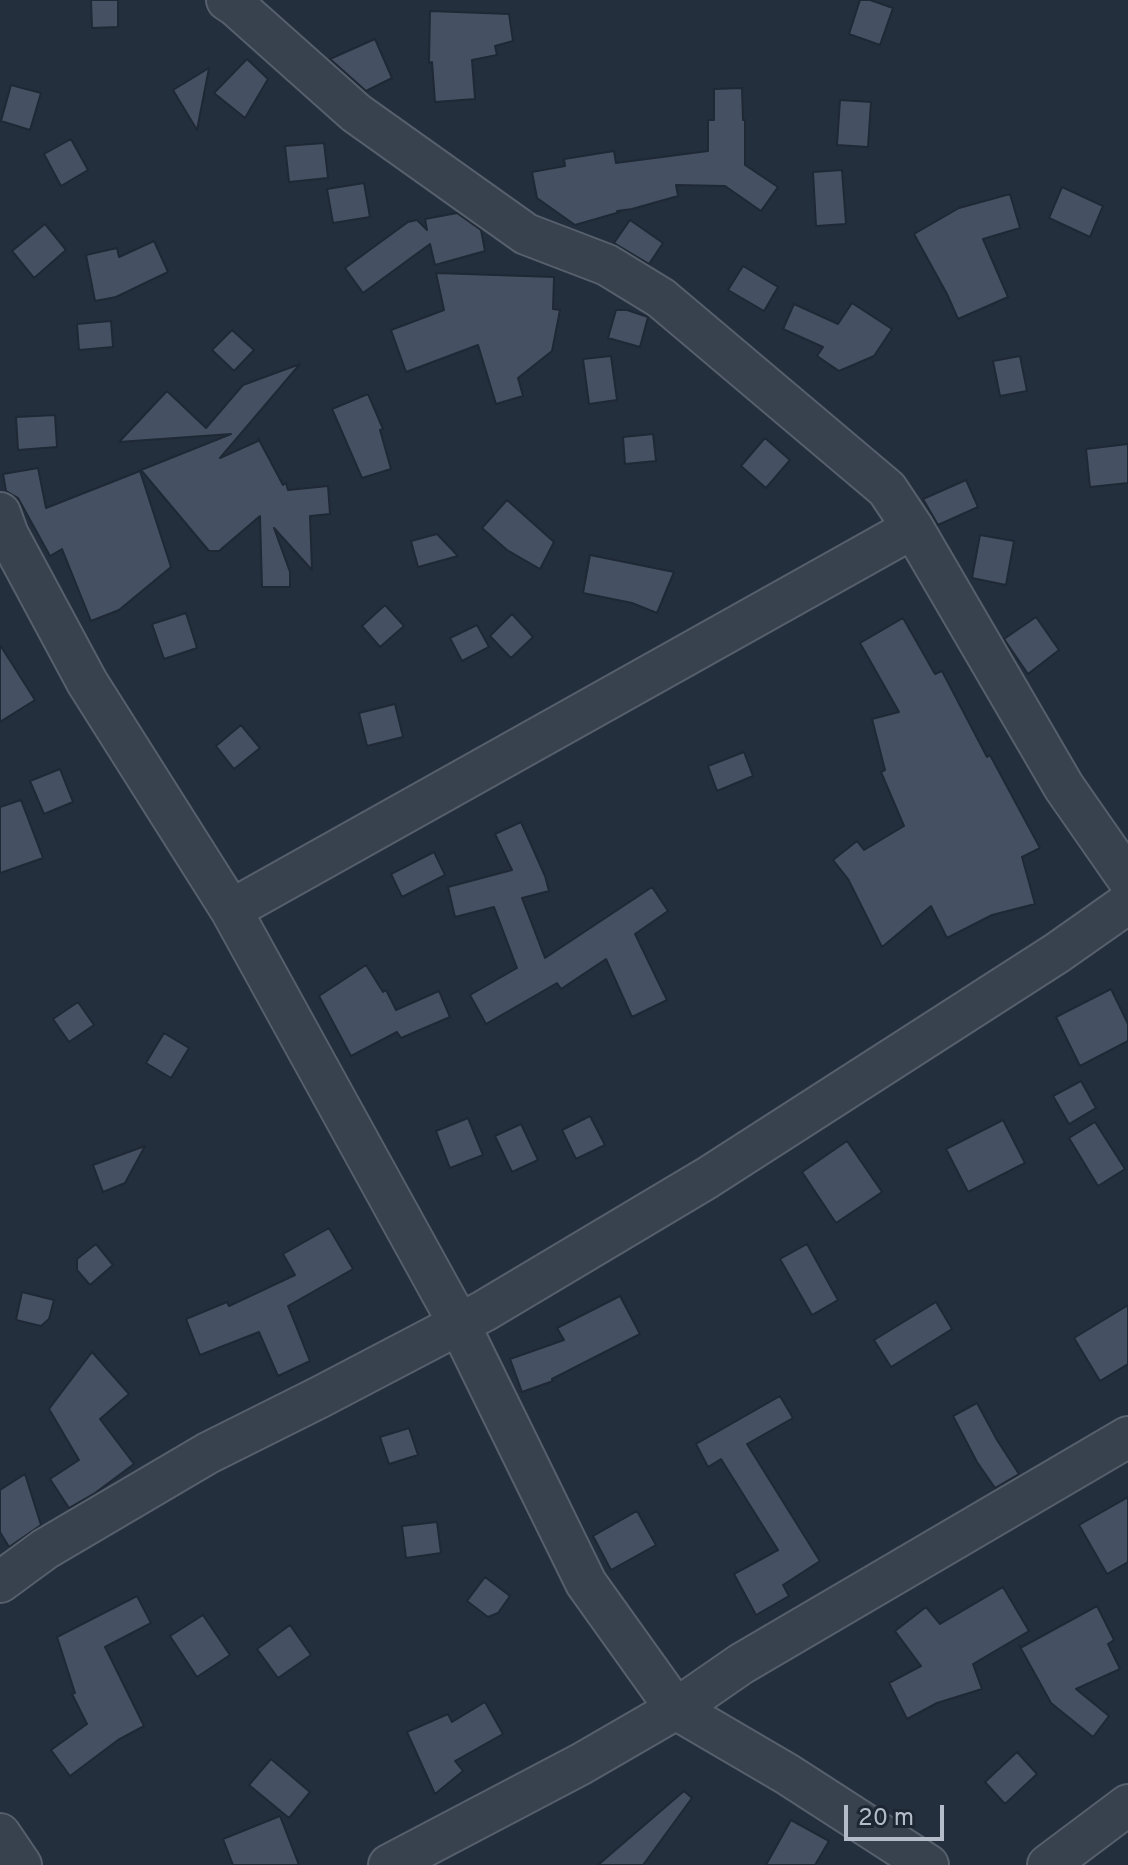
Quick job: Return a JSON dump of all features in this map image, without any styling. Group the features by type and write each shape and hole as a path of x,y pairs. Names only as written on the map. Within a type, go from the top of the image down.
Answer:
{"street":[{"path":"227,0 356,113 514,226 526,234 607,265 661,298 887,489 913,528 1064,787 1128,879"},
{"path":"3,526 87,682 231,910 459,1324 586,1583 676,1709 787,1774 928,1865"},
{"path":"231,910 913,528"},
{"path":"0,1582 45,1549 208,1453 459,1324 707,1178 1057,953 1128,903"},
{"path":"389,1865 581,1764 676,1709 741,1664 1128,1437"},
{"path":"0,1561 45,1549"},
{"path":"1048,1865 1128,1805"},
{"path":"0,1834 21,1865"}],"building":[{"path":"91,0 118,0 118,27 92,28"},
{"path":"860,0 893,8 880,45 849,34"},
{"path":"430,11 509,14 513,41 495,46 497,55 472,60 475,99 435,102 432,62 429,63"},
{"path":"375,39 392,78 366,91 330,59"},
{"path":"247,59 268,79 245,118 214,93"},
{"path":"209,68 197,130 173,90"},
{"path":"11,85 41,93 30,130 1,121"},
{"path":"742,88 745,165 778,187 761,211 725,186 676,185 678,196 575,225 537,198 532,172 565,166 564,159 614,151 616,163 708,151 708,120 714,120 714,89"},
{"path":"840,100 871,102 868,147 837,145"},
{"path":"71,139 88,170 61,186 44,154"},
{"path":"324,143 328,178 289,182 285,146"},
{"path":"842,170 846,224 816,226 813,172"},
{"path":"364,183 370,217 333,223 327,189"},
{"path":"1062,187 1103,206 1090,237 1049,218"},
{"path":"1010,194 1020,228 983,239 1008,297 958,319 914,234 959,208"},
{"path":"457,213 481,230 485,251 435,265 430,244 363,293 345,268 408,222 417,220 427,230 425,219"},
{"path":"630,220 663,243 649,264 614,243"},
{"path":"45,224 66,250 34,278 12,251"},
{"path":"154,241 168,272 116,297 95,301 86,255 117,248 119,257"},
{"path":"743,266 778,287 764,311 728,290"},
{"path":"436,273 554,277 553,309 560,310 552,351 518,378 523,396 496,404 478,345 406,372 391,330 444,310"},
{"path":"852,303 892,329 874,356 839,371 817,356 823,347 783,329 794,304 838,324"},
{"path":"616,310 648,317 640,347 608,338"},
{"path":"111,321 113,347 79,350 77,324"},
{"path":"232,330 254,350 234,371 212,350"},
{"path":"611,356 617,400 589,404 583,359"},
{"path":"1020,356 1027,391 1000,396 993,361"},
{"path":"300,364 220,458 258,441 258,438 288,490 328,486 330,514 310,516 312,570 274,528 290,572 290,587 262,587 260,516 219,551 209,551 141,470 231,434 119,442 167,391 206,428 243,385"},
{"path":"368,394 383,429 380,430 391,469 362,478 332,409"},
{"path":"55,415 57,447 18,450 16,417"},
{"path":"653,434 656,461 625,464 623,437"},
{"path":"765,438 790,460 766,488 741,466"},
{"path":"1128,444 1128,483 1090,487 1086,449"},
{"path":"38,468 46,508 140,471 171,567 119,610 91,621 62,549 50,556 18,498 6,491 3,474"},
{"path":"966,480 978,507 938,525 923,499"},
{"path":"507,500 554,542 540,569 507,550 482,528"},
{"path":"437,534 458,556 418,567 411,541"},
{"path":"980,535 1014,541 1006,585 972,578"},
{"path":"590,555 674,572 657,613 632,603 583,593"},
{"path":"385,605 404,626 380,647 362,626"},
{"path":"186,613 197,648 164,659 152,624"},
{"path":"512,614 533,637 511,658 490,636"},
{"path":"1036,617 1059,650 1028,674 1004,639"},
{"path":"903,618 935,674 942,671 1040,848 1022,857 1035,904 992,915 947,938 931,906 882,947 848,879 833,860 857,841 864,850 904,826 881,772 885,770 872,719 899,712 860,643"},
{"path":"477,625 489,647 462,661 450,638"},
{"path":"0,645 35,700 0,722"},
{"path":"395,704 403,737 367,746 359,713"},
{"path":"241,725 260,748 234,769 216,746"},
{"path":"744,752 753,776 717,791 708,766"},
{"path":"60,769 73,802 44,814 30,781"},
{"path":"21,800 43,858 0,873 0,807"},
{"path":"521,822 549,891 522,898 545,958 652,887 668,911 635,934 667,1000 632,1017 606,959 561,989 557,983 486,1024 470,995 517,968 494,907 455,917 448,887 512,870 495,834"},
{"path":"434,852 445,875 402,897 391,874"},
{"path":"366,965 383,992 386,990 396,1010 439,991 450,1017 401,1038 397,1032 351,1056 319,996"},
{"path":"1111,989 1128,1024 1128,1041 1080,1066 1056,1017"},
{"path":"78,1002 94,1025 69,1042 53,1019"},
{"path":"164,1033 189,1048 171,1078 146,1063"},
{"path":"1081,1081 1096,1108 1069,1124 1053,1096"},
{"path":"590,1116 605,1145 576,1159 562,1130"},
{"path":"468,1118 483,1155 450,1168 436,1131"},
{"path":"1003,1120 1025,1163 968,1192 946,1149"},
{"path":"1095,1122 1125,1169 1098,1186 1069,1138"},
{"path":"521,1124 538,1160 512,1172 495,1136"},
{"path":"847,1141 882,1192 836,1223 802,1172"},
{"path":"145,1146 125,1183 103,1192 93,1165"},
{"path":"329,1228 353,1269 288,1306 310,1361 278,1376 259,1332 200,1355 186,1319 227,1302 229,1306 295,1275 283,1254"},
{"path":"96,1244 113,1265 90,1285 77,1270 77,1259"},
{"path":"807,1244 838,1300 812,1315 780,1259"},
{"path":"22,1292 54,1300 49,1319 41,1326 16,1320"},
{"path":"620,1296 640,1334 553,1381 522,1392 510,1359 564,1340 557,1328"},
{"path":"936,1302 952,1329 891,1367 874,1340"},
{"path":"1128,1305 1128,1364 1100,1381 1074,1338"},
{"path":"92,1352 129,1394 100,1419 134,1464 69,1508 50,1479 79,1460 49,1409"},
{"path":"780,1396 793,1418 747,1444 820,1561 783,1585 789,1596 756,1615 734,1574 778,1550 721,1459 708,1467 696,1444"},
{"path":"977,1403 1019,1474 995,1488 977,1462 953,1416"},
{"path":"409,1428 418,1455 389,1464 380,1437"},
{"path":"25,1474 41,1525 9,1547 0,1532 0,1490"},
{"path":"1128,1497 1128,1562 1107,1574 1079,1525"},
{"path":"637,1511 656,1545 611,1570 593,1536"},
{"path":"437,1522 441,1553 406,1558 402,1526"},
{"path":"485,1577 510,1596 498,1613 488,1617 467,1601"},
{"path":"1003,1587 1029,1631 973,1664 982,1689 937,1703 907,1719 889,1683 921,1666 895,1631 926,1607 940,1624"},
{"path":"137,1596 151,1623 105,1647 144,1726 118,1740 70,1776 51,1750 87,1724 72,1694 75,1693 57,1637"},
{"path":"1097,1606 1114,1640 1108,1644 1120,1669 1076,1689 1109,1716 1093,1737 1051,1703 1019,1645 1022,1647"},
{"path":"203,1615 230,1655 197,1677 170,1636"},
{"path":"290,1625 311,1655 278,1678 257,1649"},
{"path":"485,1702 503,1734 455,1761 463,1771 435,1794 407,1732 448,1714 452,1722"},
{"path":"1017,1752 1037,1774 1005,1804 985,1782"},
{"path":"271,1759 310,1792 289,1818 249,1785"},
{"path":"684,1791 692,1798 643,1865 598,1865"},
{"path":"280,1816 299,1865 233,1865 223,1839"},
{"path":"791,1820 829,1841 815,1865 766,1865"}]}
